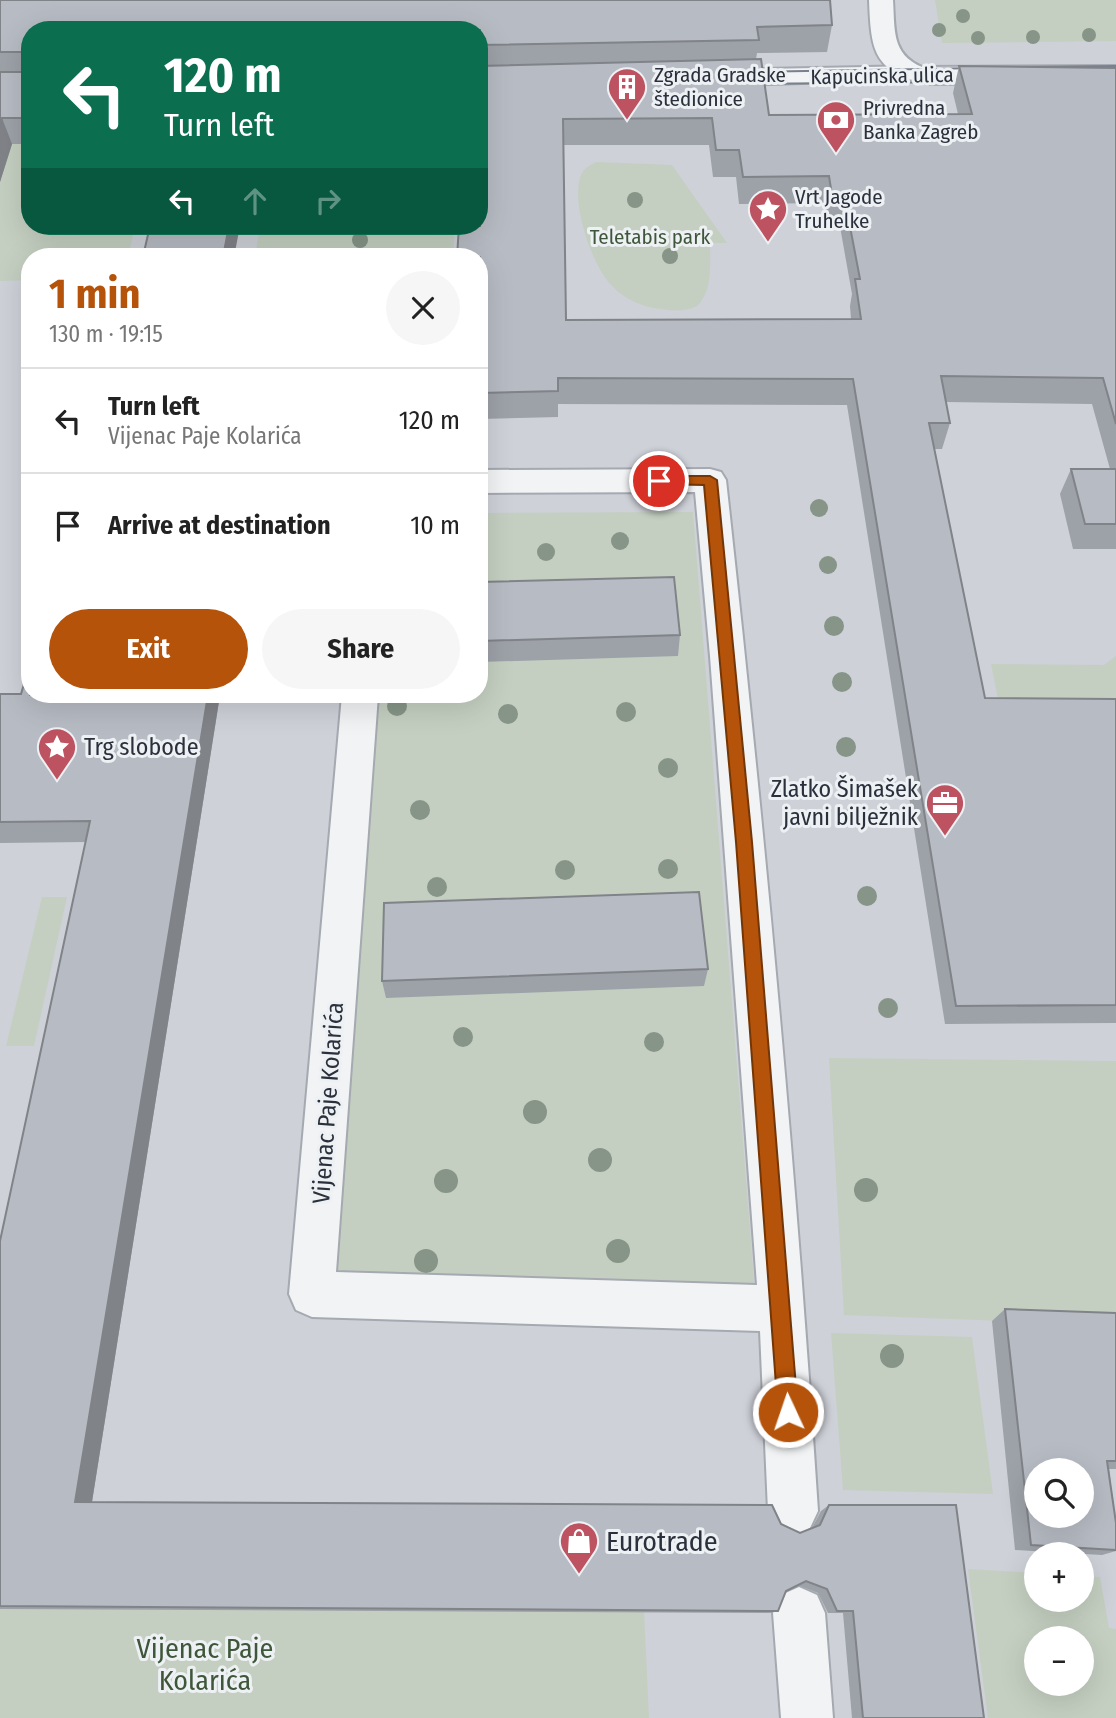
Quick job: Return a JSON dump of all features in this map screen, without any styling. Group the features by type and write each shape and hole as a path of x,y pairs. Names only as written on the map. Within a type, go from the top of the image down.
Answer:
{"street":[{"path":"881,0 886,49 902,69 918,74"},
{"name":"Kapucinska ulica","path":"683,79 918,74 1116,74"},
{"path":"488,482 710,480 728,656 782,1309 793,1511"},
{"name":"Vijenac Paje Kolarića","path":"359,703 312,1294 782,1309"},
{"path":"799,1613 807,1718"}],"shaded area":[{"path":"0,0 1116,0 1116,1718 0,1718"}],"green space":[{"path":"935,0 1116,0 1116,41 942,43"},
{"path":"0,144 21,144 21,235 133,235 130,248 21,248 21,280 0,281"},
{"name":"Teletabis park","path":"597,162 672,165 727,243 710,243 708,285 697,306 665,310 634,302 622,295 604,277 585,233 578,201 581,175"},
{"path":"259,235 454,235 454,248 256,248"},
{"path":"693,512 755,1293 329,1284 374,703 488,703 488,513"},
{"path":"1116,656 1116,714 1001,714 991,664 1104,665"},
{"path":"42,897 67,897 34,1046 6,1046"},
{"path":"829,1058 1116,1061 1116,1325 844,1315"},
{"path":"831,1333 972,1337 993,1494 843,1490"},
{"path":"968,1569 1024,1572 1024,1612 1094,1612 1094,1577 1100,1577 1109,1628 1116,1629 1116,1718 988,1718"},
{"name":"Vijenac Paje Kolarića","path":"0,1608 644,1612 649,1718 0,1718"}],"building":[{"path":"0,0 830,0 832,25 757,27 759,40 488,45 488,21 21,21 21,52 0,52"},
{"path":"761,59 769,115 972,114 959,66 1116,68 1116,424 1103,378 941,376 950,423 929,423 985,698 1116,699 1116,1005 956,1006 853,379 558,378 558,391 488,393 488,248 458,248 458,235 488,235 488,66","holes":["712,118 716,150 739,150 743,177 829,176 832,195 844,195 860,279 855,279 861,319 566,320 563,119"]},
{"path":"0,72 21,72 21,118 2,118 0,125"},
{"path":"148,235 227,235 225,248 145,248"},
{"path":"1071,469 1116,469 1116,524 1085,524"},
{"path":"674,577 680,635 488,641 488,582"},
{"path":"0,694 21,694 21,703 207,703 75,1502 772,1505 781,1524 800,1533 820,1525 829,1505 956,1505 984,1718 863,1718 853,1611 837,1611 827,1589 806,1581 786,1591 778,1611 0,1606 0,1241 90,821 0,822"},
{"path":"699,892 708,969 382,981 384,903"},
{"path":"1005,1309 1116,1313 1116,1461 1107,1461 1116,1523 1116,1550 1094,1549 1094,1542 1031,1542 1029,1528 1094,1528 1094,1458 1024,1458 1024,1481"}],"tram line":[{"path":"1018,67 1116,66"},
{"path":"745,72 980,68"},
{"path":"745,84 973,82"}],"place":[{"name":"Zgrada Gradske štedionice","path":"627,121"},
{"name":"Privredna Banka Zagreb","path":"836,154"},
{"name":"Vrt Jagode Truhelke","path":"768,243"},
{"name":"Trg slobode","path":"57,781"},
{"name":"Zlatko Šimašek javni bilježnik","path":"945,837"},
{"name":"Eurotrade","path":"579,1575"}],"route":[{"path":"659,481 710,480 744,842 788,1412"}]}
